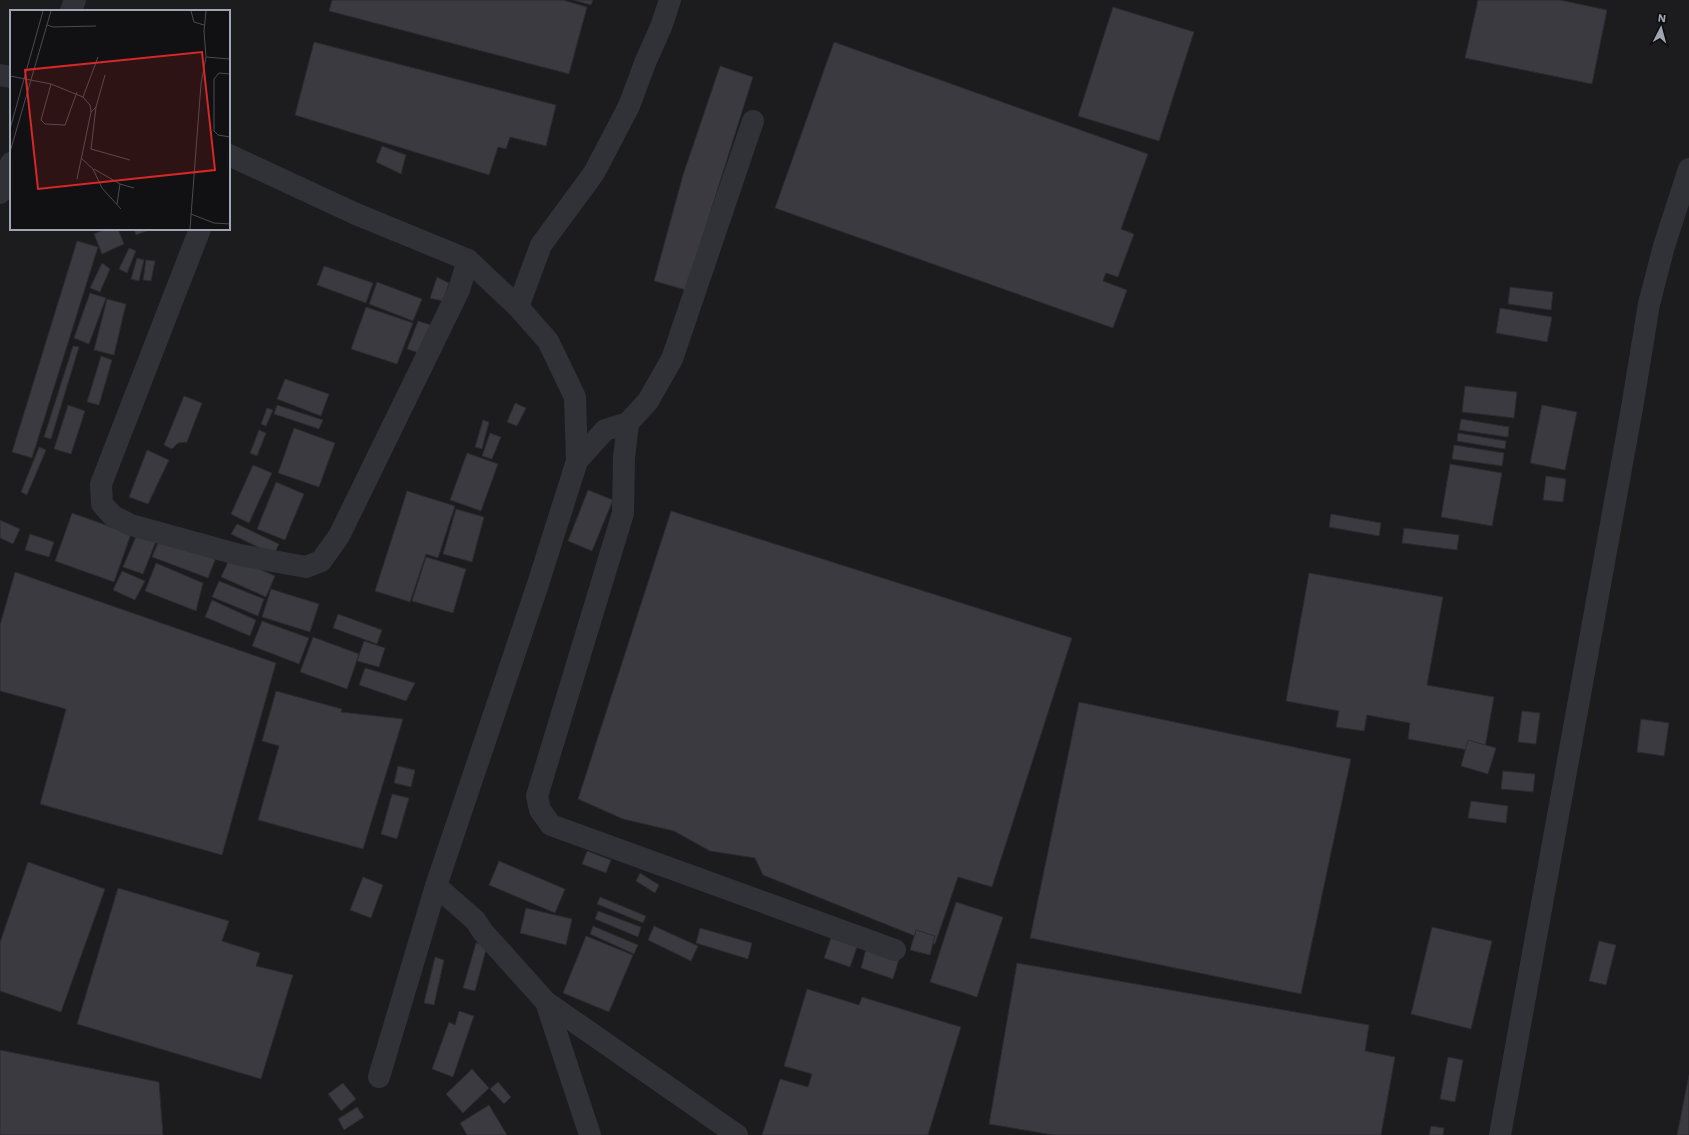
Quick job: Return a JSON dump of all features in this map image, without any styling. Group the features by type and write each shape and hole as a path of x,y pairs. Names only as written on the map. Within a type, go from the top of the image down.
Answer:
{"street":[{"path":"71,10 76,0"},
{"path":"518,307 541,245 594,173 629,106 644,63 661,27 670,0"},
{"path":"0,75 10,77"},
{"path":"577,461 605,430 628,423 648,401 672,359 753,122"},
{"path":"230,159 356,214 468,260 518,307 548,341 575,397 577,461 538,584 436,886 379,1077"},
{"path":"0,193 10,166"},
{"path":"1500,1135 1632,408 1649,304 1664,246 1689,169"},
{"path":"200,230 102,484 102,504 113,516 131,525 240,555 306,567 321,561 339,536 459,290 468,260"},
{"path":"628,423 624,458 623,513 537,796 540,810 551,825 895,950"},
{"path":"436,886 475,920 483,932 546,1002 736,1135"},
{"path":"546,1002 590,1135"}],"shaded area":[{"path":"0,0 1689,0 1689,1135 0,1135"}],"building":[{"path":"332,0 563,0 587,7 569,74 329,11"},
{"path":"573,0 593,0 591,5"},
{"path":"1478,0 1560,0 1607,10 1592,84 1465,58"},
{"path":"1113,7 1194,32 1159,141 1078,116"},
{"path":"314,42 556,105 546,146 510,137 506,149 498,147 489,175 295,115"},
{"path":"834,42 1148,154 1121,229 1134,234 1118,277 1106,273 1103,281 1127,290 1113,328 775,208"},
{"path":"720,66 753,77 686,290 654,281 683,175"},
{"path":"382,146 406,155 401,174 376,162"},
{"path":"103,230 118,230 124,244 102,254 94,234"},
{"path":"134,230 148,230 136,235"},
{"path":"77,241 98,247 32,458 12,452"},
{"path":"129,248 136,251 127,273 119,269"},
{"path":"137,258 144,260 139,281 131,279"},
{"path":"146,260 155,261 151,281 143,280"},
{"path":"102,263 110,269 100,292 90,288"},
{"path":"324,266 373,283 366,303 317,285"},
{"path":"437,277 449,283 443,301 430,298"},
{"path":"377,282 422,299 413,321 369,304"},
{"path":"1510,287 1553,292 1551,310 1508,304"},
{"path":"90,293 106,298 89,344 74,338"},
{"path":"107,299 126,304 114,355 94,350"},
{"path":"366,307 413,323 397,364 351,349"},
{"path":"1500,308 1552,317 1547,342 1496,333"},
{"path":"418,321 431,325 422,354 407,349"},
{"path":"73,346 79,347 51,439 44,437"},
{"path":"101,356 112,360 99,405 87,402"},
{"path":"285,379 329,394 321,416 277,399"},
{"path":"1465,386 1517,392 1514,418 1462,412"},
{"path":"184,396 202,403 187,442 178,443 172,449 164,445"},
{"path":"515,403 526,408 517,426 507,422"},
{"path":"68,405 85,411 71,454 54,449"},
{"path":"277,405 323,420 319,429 274,414"},
{"path":"1542,405 1577,412 1565,470 1530,463"},
{"path":"267,408 273,410 266,426 261,424"},
{"path":"1461,419 1509,427 1508,437 1459,430"},
{"path":"483,420 489,422 482,449 475,447"},
{"path":"294,428 335,443 319,487 278,473"},
{"path":"259,430 266,433 257,456 250,453"},
{"path":"490,433 501,437 492,459 482,456"},
{"path":"1458,433 1506,441 1505,449 1457,441"},
{"path":"1454,445 1504,453 1502,466 1452,459"},
{"path":"39,447 46,450 27,495 21,492"},
{"path":"147,450 169,460 148,504 129,497"},
{"path":"467,453 498,464 481,511 450,500"},
{"path":"1450,464 1502,473 1492,526 1441,517"},
{"path":"253,465 272,473 249,523 231,514"},
{"path":"1546,476 1566,479 1563,502 1543,500"},
{"path":"276,482 304,494 285,540 257,529"},
{"path":"588,490 613,500 592,551 568,541"},
{"path":"407,491 455,506 438,558 426,554 410,602 375,591"},
{"path":"456,509 484,517 472,562 443,554"},
{"path":"671,511 1072,638 992,887 958,877 935,944 763,875 755,858 710,851 674,831 623,819 578,799"},
{"path":"72,513 131,534 114,582 55,561"},
{"path":"1331,514 1381,523 1379,536 1329,527"},
{"path":"0,520 20,529 13,544 0,538"},
{"path":"237,524 279,544 274,555 231,534"},
{"path":"1404,528 1459,535 1457,550 1402,543"},
{"path":"162,533 217,555 208,578 152,557"},
{"path":"30,534 54,542 49,557 25,550"},
{"path":"137,534 156,541 143,574 123,567"},
{"path":"231,556 275,576 266,597 221,577"},
{"path":"426,557 466,569 453,613 412,601"},
{"path":"156,563 203,583 196,611 145,591"},
{"path":"122,571 145,581 135,600 113,590"},
{"path":"15,572 276,663 222,855 40,804 66,709 0,691 0,625"},
{"path":"1309,573 1443,597 1427,685 1494,697 1484,753 1408,739 1410,723 1367,715 1364,731 1336,727 1339,711 1286,701"},
{"path":"219,581 264,599 258,616 212,597"},
{"path":"271,589 319,604 310,632 262,617"},
{"path":"212,600 256,620 250,636 205,617"},
{"path":"338,614 382,630 377,644 333,628"},
{"path":"262,621 309,638 299,664 252,646"},
{"path":"313,637 359,654 347,689 300,672"},
{"path":"364,641 385,648 379,667 357,661"},
{"path":"365,668 415,683 406,701 359,685"},
{"path":"276,691 342,709 341,712 403,719 363,849 258,820 279,746 262,741"},
{"path":"1079,702 1351,759 1301,994 1030,938"},
{"path":"1522,711 1540,713 1536,744 1518,742"},
{"path":"1641,719 1669,723 1664,756 1637,752"},
{"path":"1468,740 1496,748 1488,774 1461,766"},
{"path":"398,766 415,770 411,787 394,783"},
{"path":"1503,771 1535,774 1533,792 1501,789"},
{"path":"392,794 409,798 397,839 381,834"},
{"path":"1471,801 1508,806 1506,823 1468,818"},
{"path":"587,851 611,860 606,873 582,864"},
{"path":"499,861 565,889 555,913 489,885"},
{"path":"28,862 105,889 61,1012 0,991 0,942"},
{"path":"640,873 659,885 655,893 636,881"},
{"path":"363,877 383,885 371,918 350,910"},
{"path":"118,888 229,921 222,941 260,953 256,966 293,975 261,1079 77,1024"},
{"path":"600,897 646,916 643,923 597,904"},
{"path":"956,902 1003,917 977,997 930,982"},
{"path":"526,908 572,919 566,945 520,933"},
{"path":"598,911 641,927 638,937 595,919"},
{"path":"593,926 638,945 634,954 590,934"},
{"path":"654,926 698,946 691,961 648,940"},
{"path":"1432,927 1492,941 1471,1029 1411,1014"},
{"path":"700,928 752,943 748,959 696,943"},
{"path":"916,930 935,936 930,955 910,950"},
{"path":"586,936 633,955 609,1012 563,993"},
{"path":"831,938 857,947 850,967 824,958"},
{"path":"1599,941 1616,945 1606,985 1589,981"},
{"path":"476,943 487,946 475,991 463,988"},
{"path":"866,949 899,959 893,979 861,968"},
{"path":"435,957 444,960 434,1005 424,1003"},
{"path":"1017,963 1369,1025 1365,1051 1395,1057 1381,1135 1053,1135 989,1124"},
{"path":"807,989 859,1005 862,997 961,1027 928,1135 762,1135 780,1079 808,1087 812,1074 784,1066"},
{"path":"459,1011 474,1016 453,1077 432,1069 449,1022 455,1025"},
{"path":"0,1050 159,1082 163,1135 0,1135"},
{"path":"1448,1057 1463,1060 1455,1102 1440,1099"},
{"path":"472,1069 489,1088 463,1113 446,1094"},
{"path":"1689,1075 1689,1135 1677,1135"},
{"path":"498,1082 511,1097 504,1104 490,1089"},
{"path":"343,1083 356,1099 341,1111 328,1094"},
{"path":"489,1105 507,1135 467,1135 460,1123"},
{"path":"357,1107 364,1117 344,1130 338,1119"},
{"path":"1431,1126 1444,1128 1443,1135 1429,1135"}]}
